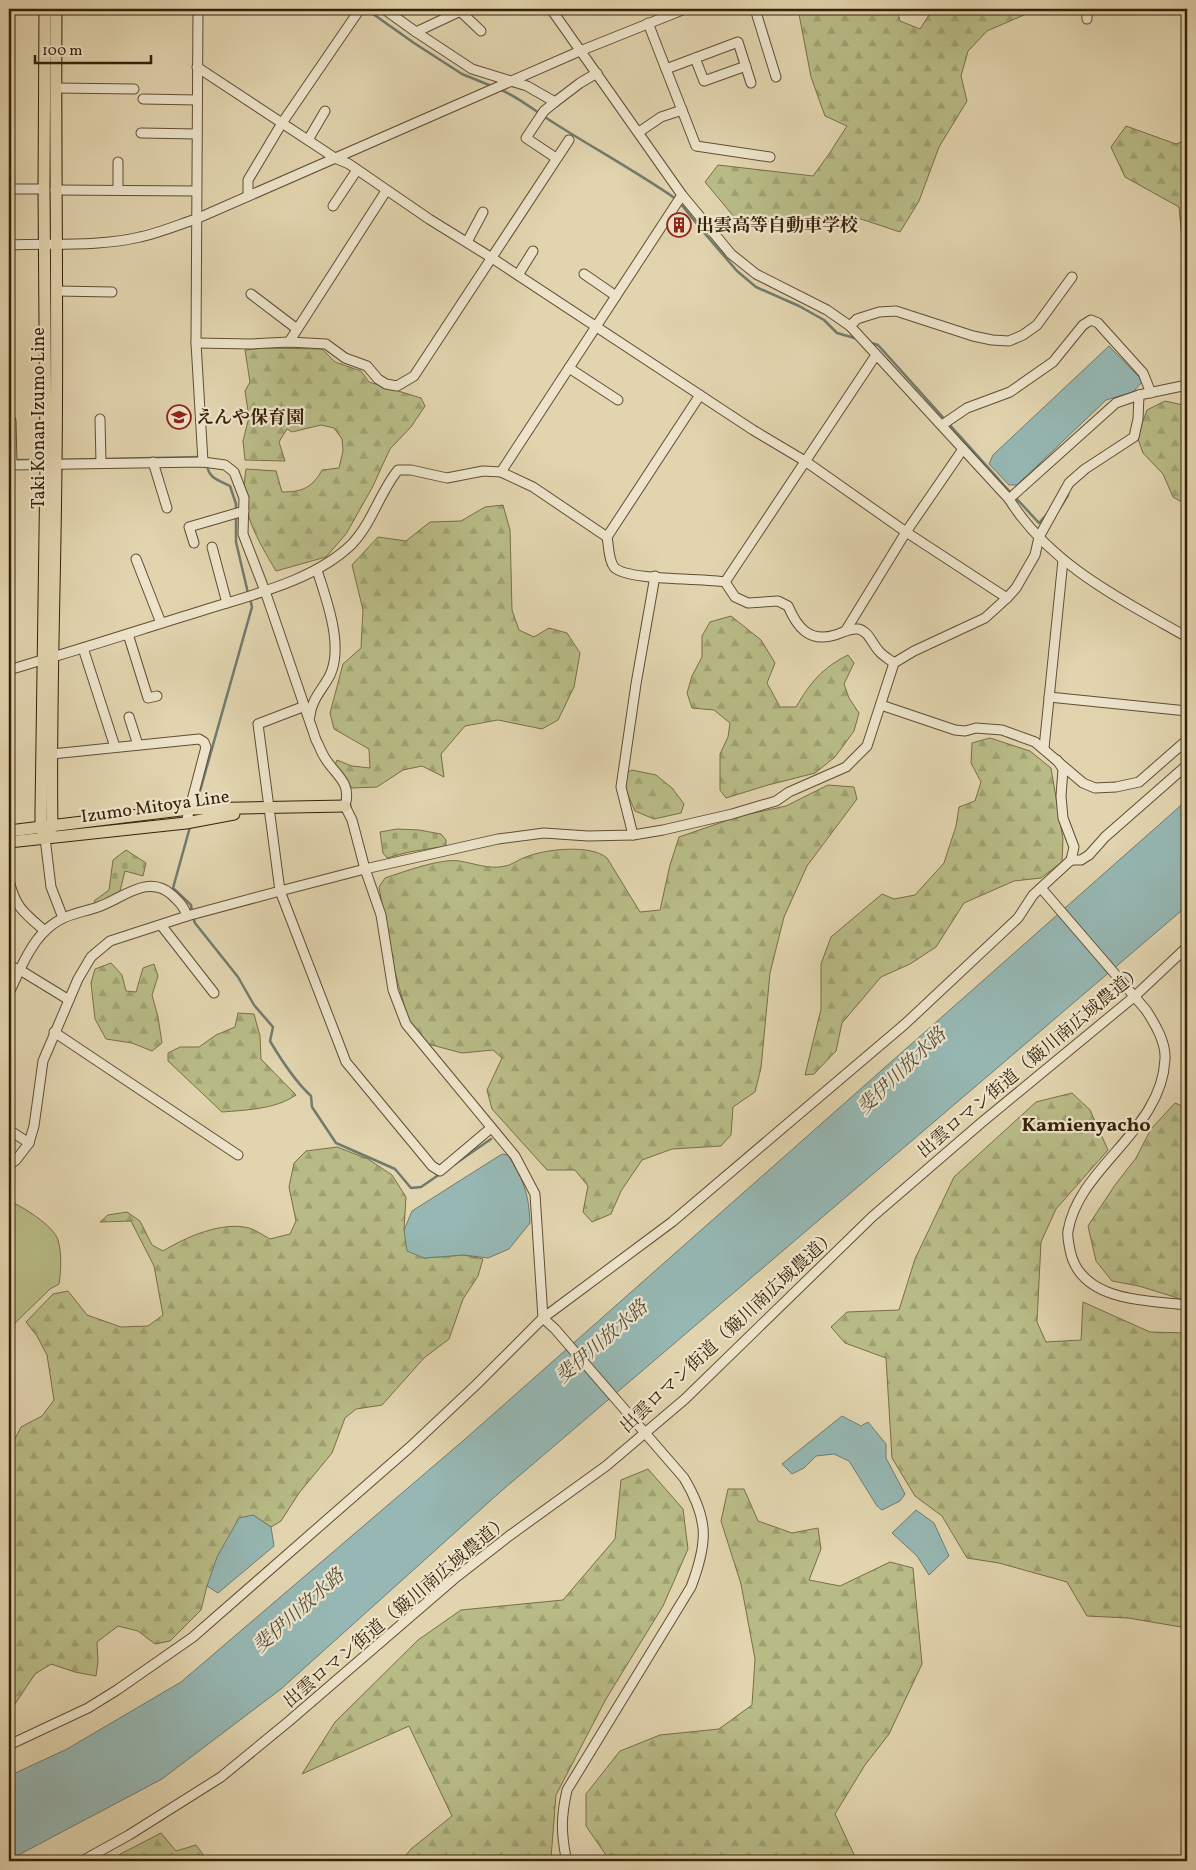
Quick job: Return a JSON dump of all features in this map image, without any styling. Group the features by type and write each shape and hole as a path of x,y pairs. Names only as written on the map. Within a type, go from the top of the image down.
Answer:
{"main road":[{"name":"Taki Konan Izumo Line","path":"45,9 50,243 51,464"},
{"name":"Taki Konan Izumo Line","path":"49,189 56,88 56,9"},
{"name":"Taki Konan Izumo Line","path":"46,831 51,464 57,290 50,243"},
{"name":"Taki Konan Izumo Line","path":"46,831 52,754 48,659"},
{"name":"Izumo Mitoya Line","path":"46,831 189,809 345,806"},
{"name":"Izumo Mitoya Line","path":"46,831 186,822 270,808"},
{"path":"9,831 46,831"},
{"path":"9,842 46,831"}],"street":[{"path":"198,9 196,343 204,462"},
{"path":"248,196 248,180 282,123 360,9"},
{"path":"384,9 472,69 527,86 556,102"},
{"path":"551,9 682,195 731,254 743,265 768,281 827,310 850,326 1009,499 1018,514 1063,560 1110,593 1187,637"},
{"path":"9,245 98,243 140,237 196,219 510,81 648,23 663,12 685,9"},
{"path":"755,9 776,77"},
{"path":"1087,9 1087,19"},
{"path":"416,32 463,10 482,31"},
{"path":"648,23 696,146 770,157"},
{"path":"666,69 738,42 751,82"},
{"path":"695,58 704,81 746,66"},
{"path":"197,67 700,395 805,461 906,532 1007,598"},
{"path":"556,158 526,138 544,111 580,83 597,74"},
{"path":"56,88 134,89"},
{"path":"143,99 197,100"},
{"path":"639,132 661,117 682,110"},
{"path":"308,140 325,111"},
{"path":"141,133 197,134"},
{"path":"196,343 251,344 289,342 326,344 345,358 367,366 378,379 386,384 397,386 414,376 569,140"},
{"path":"118,162 118,190"},
{"path":"333,206 357,170"},
{"path":"9,189 196,191"},
{"path":"289,342 386,191"},
{"path":"501,472 682,195"},
{"path":"467,242 484,212"},
{"path":"518,275 533,251"},
{"path":"584,274 616,296"},
{"path":"850,326 858,319 879,312 896,310 973,336 1009,341 1037,325 1072,277"},
{"path":"57,290 112,292"},
{"path":"251,294 297,329"},
{"path":"942,426 968,408 1010,392 1053,362 1083,325 1091,320 1098,323 1143,373 1151,393"},
{"path":"725,582 876,354"},
{"path":"569,368 618,400"},
{"path":"1009,499 1116,403 1139,395 1187,385"},
{"path":"700,395 607,537 611,561 616,569 632,574 725,582"},
{"path":"9,1165 16,1160 29,1143 34,1126 43,1061 54,1032 78,979 91,957 110,941 187,916 280,891 498,838 544,833 588,836 633,835 672,828 776,801 789,792 846,767 867,746 894,663 914,651 985,618 1007,598 1016,588 1035,555 1039,536 1069,483 1084,469 1134,437 1138,419 1139,395"},
{"path":"100,419 101,463"},
{"path":"11,421 10,465 204,462 225,465 234,472 244,498 243,534 265,591 316,740 325,757 346,785 348,797 345,806 352,820 365,869 381,915 393,990 406,1024 515,1156 535,1194 543,1318 555,1329 684,1478 695,1497 703,1521 704,1544 699,1566 691,1588 567,1790 562,1813 562,1836 568,1861"},
{"path":"846,630 906,532 963,449"},
{"path":"153,462 167,508"},
{"path":"9,670 265,591 317,570 332,561 353,543 398,470 411,470 447,478 484,471 501,472 533,487 607,537"},
{"path":"194,543 189,527 244,511"},
{"path":"212,546 227,602"},
{"path":"136,560 161,623"},
{"path":"1044,748 1063,560"},
{"path":"310,718 311,707 331,674 334,661 335,631 317,570"},
{"path":"633,835 620,787 655,576"},
{"path":"725,582 734,597 748,603 778,601 788,606 794,621 806,633 819,637 834,635 846,630 859,629 869,636 878,650 894,663"},
{"path":"128,634 148,698 157,696"},
{"path":"83,648 115,747"},
{"path":"1049,697 1187,711"},
{"path":"881,705 955,730 965,731 976,728 1002,730 1035,742 1083,783 1095,788 1116,788 1139,782 1187,740"},
{"path":"305,706 258,724 280,891 346,1062 432,1166 440,1171 491,1128"},
{"path":"129,717 138,745"},
{"path":"52,754 199,739 204,742 206,747 186,822"},
{"path":"9,1746 88,1708 118,1690 193,1637 409,1448 543,1318 672,1222 897,1030 1018,918 1033,895 1071,860 1074,847 1063,818 1061,796 1064,769 1057,760"},
{"path":"1071,860 1081,860 1089,855 1106,837 1187,765"},
{"path":"46,831 51,887 63,918"},
{"path":"9,880 12,895 22,912 45,930"},
{"path":"9,993 20,970 45,930 63,918 83,910 98,907 135,889 154,885 168,892 184,906 187,916"},
{"path":"1041,888 1135,996 1156,1026 1165,1057 1158,1093 1146,1114 1084,1191 1073,1213 1068,1233 1071,1253 1076,1268 1086,1280 1100,1289 1129,1298 1187,1305"},
{"path":"161,925 214,993"},
{"name":"出雲ロマン街道（簸川南広域農道）","path":"82,1861 129,1835 221,1777 454,1579 509,1536 606,1466 692,1392 872,1217 981,1122 1135,996 1187,947"},
{"path":"9,966 20,970 69,1000"},
{"path":"54,1032 238,1155"},
{"path":"9,1130 29,1143"}],"green space":[{"path":"798,9 897,9 900,21 920,29 933,9 1026,9 1024,15 987,31 968,51 961,76 967,101 939,147 919,201 900,232 846,214 816,222 756,228 735,218 705,182 718,165 813,176 847,126 825,116 811,77"},
{"path":"1126,126 1176,144 1187,140 1187,261 1184,260 1179,207 1125,177 1111,147"},
{"path":"264,348 322,349 335,362 361,371 369,382 421,398 425,406 411,427 390,449 372,488 346,534 326,557 276,571 256,535 247,510 244,484 246,469 276,471 282,492 301,490 310,485 322,470 339,468 343,451 342,439 334,428 321,425 292,432 287,429 279,442 285,461 245,460 243,441 249,417 245,391 250,382 245,350"},
{"path":"1165,401 1187,406 1187,505 1173,497 1163,474 1143,453 1137,436 1147,410"},
{"path":"503,505 510,530 512,610 519,630 534,637 549,628 567,633 580,653 574,687 558,720 542,729 498,720 465,726 441,754 444,777 422,766 403,770 377,787 352,788 335,765 337,760 352,766 370,768 369,749 334,729 330,713 343,664 361,648 363,610 352,565 378,537 406,541 430,522 461,521 485,507"},
{"path":"731,616 761,640 775,663 767,683 780,707 796,707 806,691 824,671 848,655 854,663 844,684 849,698 859,713 854,731 835,757 815,773 726,798 720,790 720,754 728,737 730,723 714,710 692,708 687,693 692,676 702,657 702,636 710,622"},
{"path":"990,738 1030,751 1051,768 1063,839 1062,862 1041,878 1014,881 964,903 936,947 910,964 881,977 842,1023 836,1051 814,1074 805,1075 821,1009 821,964 831,937 882,894 894,899 915,895 944,863 956,826 959,807 975,801 981,782 971,763 972,743"},
{"path":"632,770 656,775 672,788 684,804 681,813 654,819 635,811 624,786 624,774"},
{"path":"828,785 854,787 857,799 807,866 784,917 770,973 761,1068 755,1092 733,1107 731,1135 721,1146 672,1149 642,1160 621,1191 611,1214 592,1222 583,1212 588,1186 575,1170 547,1170 492,1109 487,1090 502,1058 493,1050 462,1053 428,1044 409,1023 392,961 379,887 385,878 422,866 442,862 459,861 487,867 499,867 534,854 556,850 579,849 600,854 607,858 640,912 660,910 670,865 679,837 740,816 786,806"},
{"path":"397,829 441,834 446,840 446,846 387,858 383,853 380,832"},
{"path":"126,850 146,863 143,876 125,871 120,891 96,904 94,901 109,890 113,860"},
{"path":"111,963 122,975 126,991 136,992 143,968 154,964 158,976 152,995 162,1043 152,1051 132,1043 106,1039 95,1019 91,983 95,969"},
{"path":"238,1013 254,1014 260,1036 261,1059 296,1095 270,1106 222,1112 168,1061 168,1053 180,1047 199,1047 216,1035 235,1027"},
{"path":"1072,1093 1090,1110 1108,1150 1056,1209 1041,1242 1037,1322 1046,1342 1081,1340 1083,1302 1150,1332 1187,1333 1187,1628 1128,1618 1087,1616 1067,1582 999,1563 967,1558 942,1516 915,1496 892,1458 886,1358 845,1343 831,1327 847,1312 899,1310 915,1259 954,1177 1036,1102"},
{"path":"1175,1103 1187,1108 1187,1301 1139,1286 1112,1281 1096,1261 1088,1226 1115,1185 1136,1158 1151,1129"},
{"path":"337,1147 368,1159 392,1175 406,1197 404,1230 424,1258 464,1255 483,1259 478,1276 463,1299 449,1339 424,1358 382,1405 356,1409 345,1418 332,1453 299,1493 281,1521 271,1527 253,1515 207,1586 201,1610 170,1641 155,1644 138,1631 118,1626 97,1642 98,1662 96,1676 75,1672 51,1664 35,1674 9,1713 9,1450 21,1427 42,1416 54,1400 47,1355 37,1336 26,1322 53,1294 68,1291 87,1315 121,1327 148,1326 163,1315 154,1266 131,1221 100,1222 108,1215 127,1212 140,1221 152,1245 163,1251 193,1236 227,1227 249,1228 270,1239 290,1234 296,1221 289,1187 294,1163 306,1151"},
{"path":"9,1201 22,1207 50,1229 58,1240 61,1262 59,1284 50,1289 9,1329"},
{"path":"648,1469 683,1509 688,1549 663,1606 606,1699 556,1795 552,1861 401,1861 411,1849 452,1816 409,1726 302,1774 335,1722 418,1640 461,1610 563,1600 615,1539 621,1480"},
{"path":"728,1489 744,1489 758,1521 792,1533 818,1528 821,1549 809,1580 840,1586 890,1562 913,1568 922,1664 889,1734 865,1765 835,1814 857,1861 615,1861 608,1858 586,1826 586,1794 620,1751 660,1735 719,1729 752,1705 755,1659 741,1584 721,1521"},
{"path":"161,1833 176,1851 196,1845 208,1861 109,1860"}],"water":[{"path":"1109,346 1143,381 1133,392 1106,400 1017,485 1009,485 989,464 993,455"},
{"name":"斐伊川放水路","path":"1187,800 1187,906 499,1493 281,1689 162,1779 9,1860 9,1776 67,1749 181,1682 464,1440"},
{"path":"502,1154 508,1155 521,1179 527,1195 530,1223 509,1249 488,1258 464,1255 424,1258 407,1251 404,1230 412,1211"},
{"path":"842,1416 861,1426 868,1422 886,1444 886,1458 905,1494 900,1501 882,1510 877,1506 849,1461 834,1454 816,1456 804,1468 792,1474 782,1464"},
{"path":"916,1510 934,1523 949,1556 929,1575 917,1556 892,1533"},
{"path":"253,1515 271,1527 274,1546 218,1593 207,1586 217,1557 239,1518"}],"waterway":[{"path":"366,9 462,74 494,87"},
{"path":"499,89 520,100 676,199"},
{"path":"680,203 737,271 756,287 799,306 824,320 837,333 858,339"},
{"path":"868,342 878,345 1011,493"},
{"path":"104,459 201,457"},
{"path":"59,460 99,459"},
{"path":"14,460 44,460"},
{"path":"207,464 212,476 230,486 236,504 236,542 248,593"},
{"path":"1060,508 1068,495"},
{"path":"1015,497 1039,523 1048,513"},
{"path":"196,805 252,607 250,598"},
{"path":"190,827 173,888 191,905 192,912"},
{"path":"193,917 195,923 238,977 254,1005 273,1027 270,1041 289,1070 311,1096 312,1107 336,1143 395,1169 411,1188 421,1187 440,1174"},
{"path":"455,1164 491,1139"}],"place":[{"name":"出雲高等自動車学校","path":"679,225"},
{"name":"えんや保育園","path":"179,417"}],"district":[{"name":"Kamienyacho","path":"1086,1124"}]}
